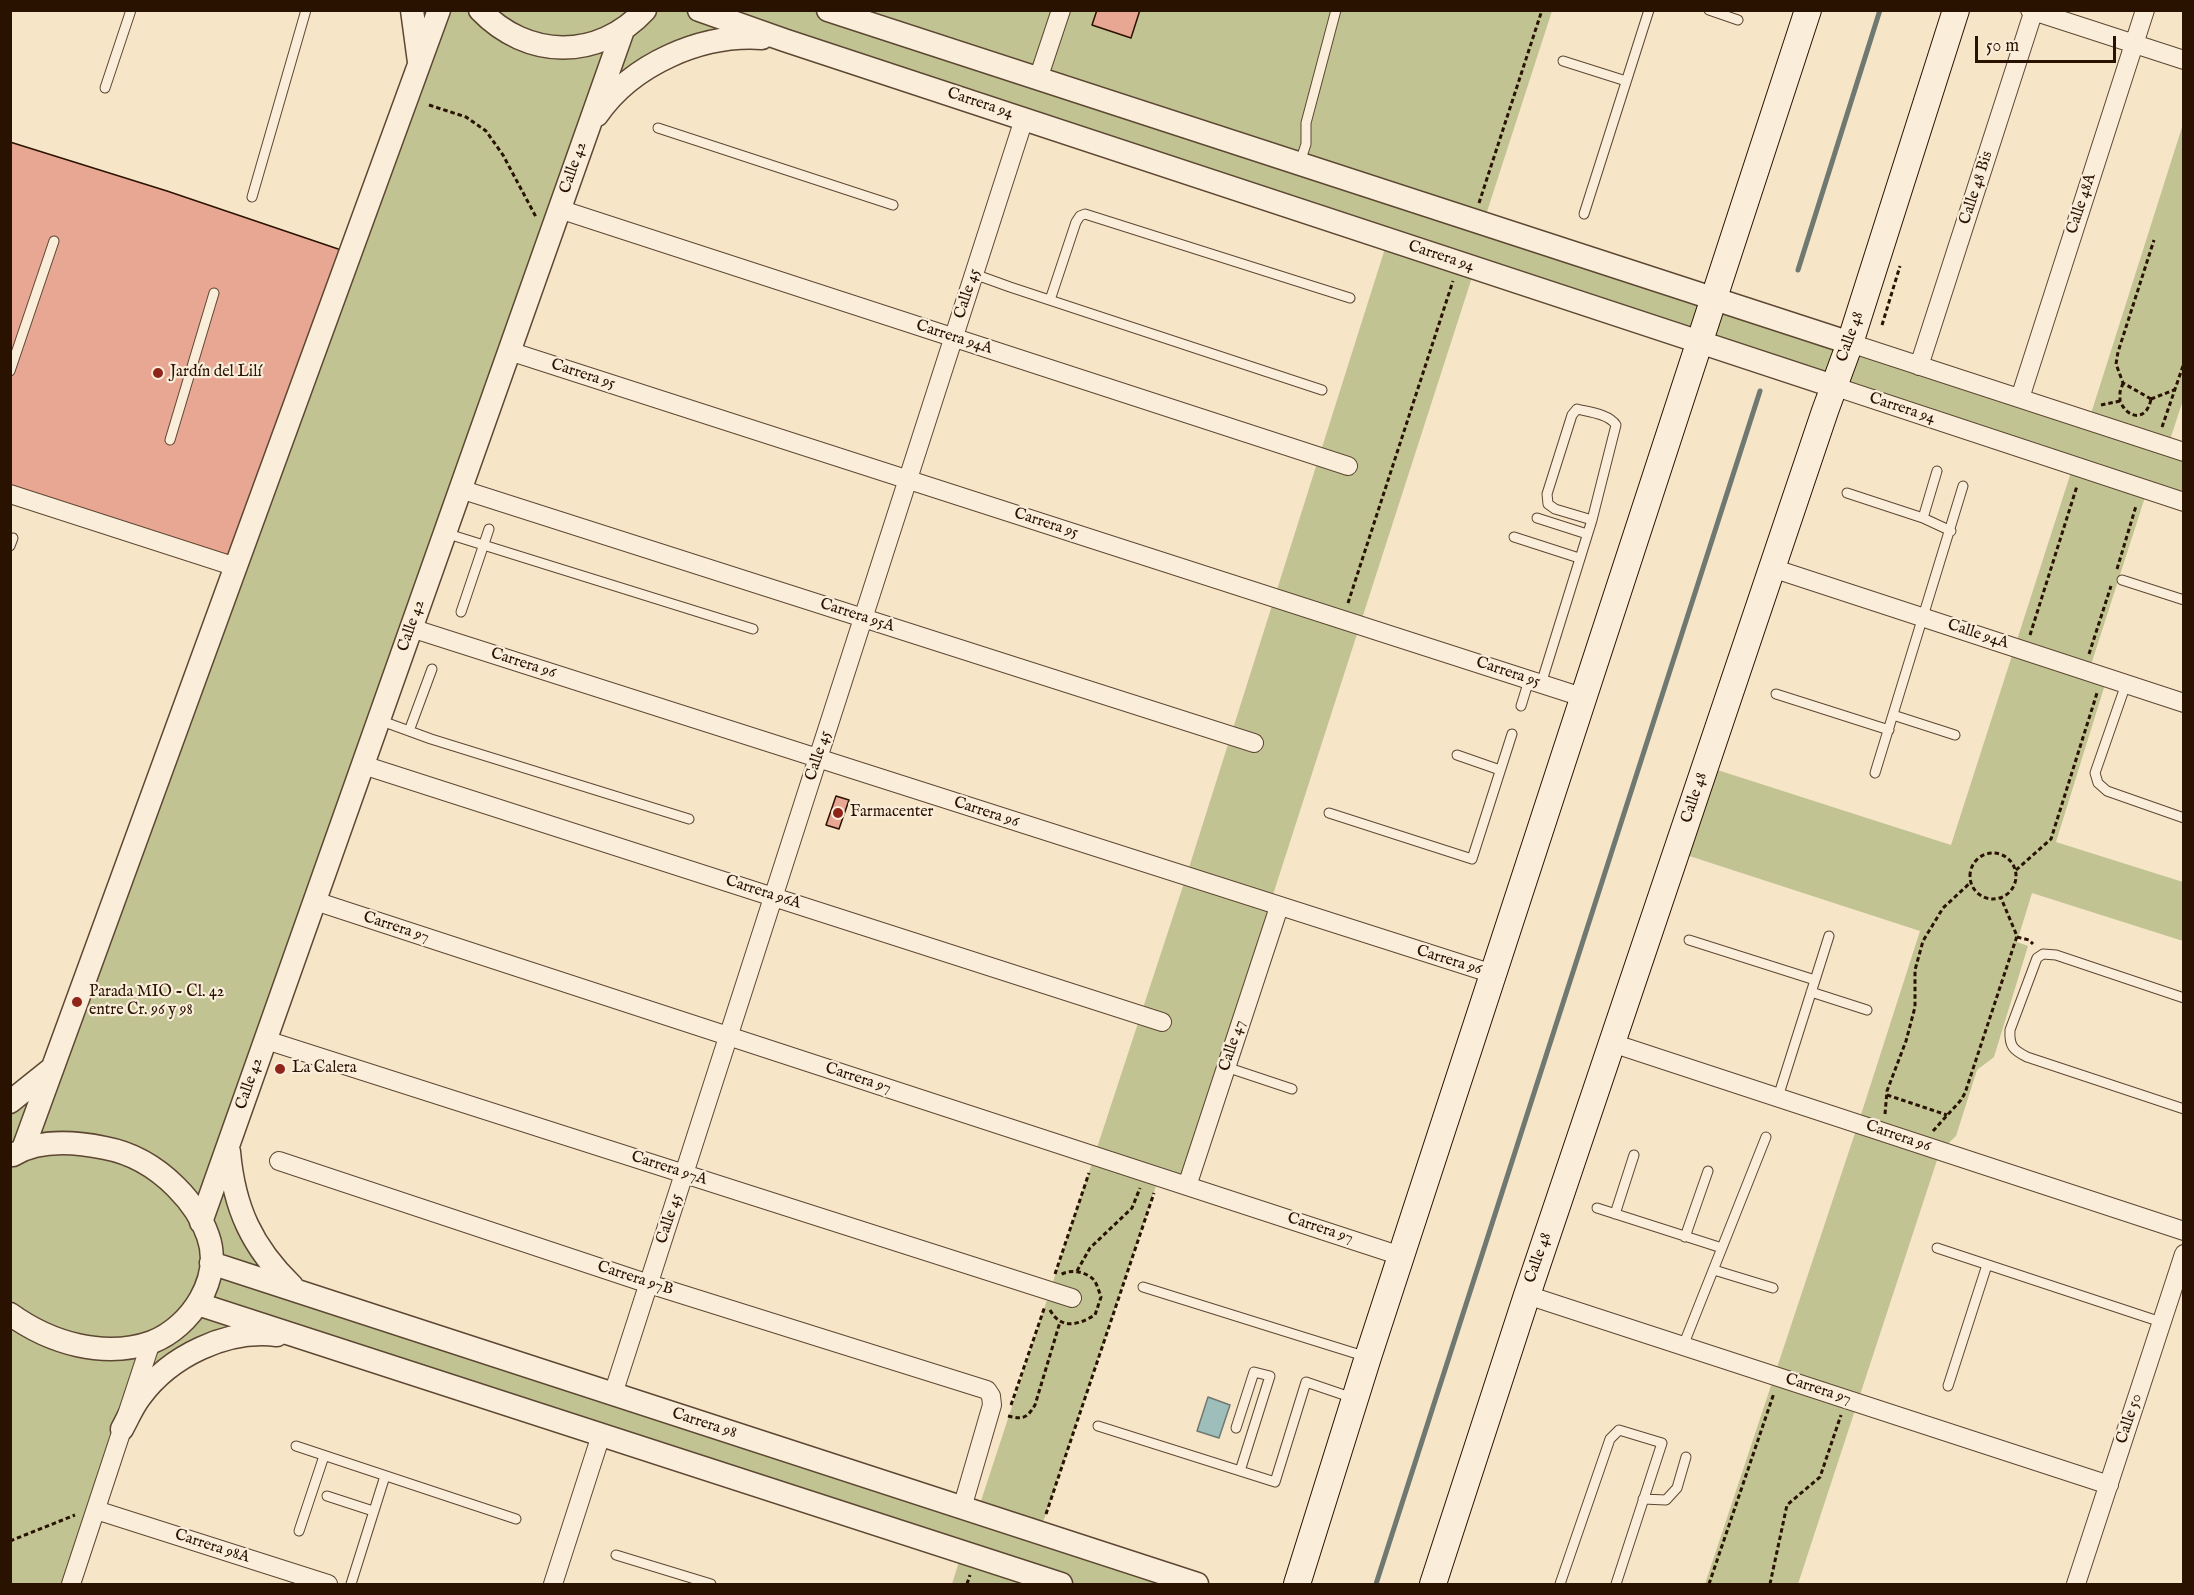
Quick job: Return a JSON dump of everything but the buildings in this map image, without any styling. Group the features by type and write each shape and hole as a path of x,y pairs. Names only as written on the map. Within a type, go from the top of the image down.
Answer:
{"main road":[{"path":"1297,1584 1492,974 1808,10"},
{"name":"Calle 48","path":"1433,1584 1527,1295 1833,386 1850,343 1956,10"}],"street":[{"path":"411,10 419,64"},
{"path":"17,1153 53,1067 439,10"},
{"path":"480,10 500,29 523,41 548,47 574,48 600,42 623,30 645,10"},
{"name":"Carrera 94","path":"699,10 2184,502"},
{"path":"828,10 2184,452"},
{"path":"1038,79 1061,10"},
{"name":"Calle 48A","path":"2020,398 2145,10"},
{"path":"2033,11 2184,60"},
{"name":"Calle 48 Bis","path":"1919,366 2033,11"},
{"name":"Calle 42","path":"201,1222 623,30"},
{"path":"586,134 599,112 616,93 636,76 658,62 698,46 732,39 784,40"},
{"name":"Calle 45","path":"613,1394 1024,119"},
{"name":"Carrera 94A","path":"560,209 1348,466"},
{"name":"Carrera 95","path":"509,351 1582,698"},
{"name":"Carrera 95A","path":"460,489 1254,743"},
{"path":"10,494 236,567"},
{"name":"Calle 94A","path":"1772,568 2184,703"},
{"name":"Carrera 96","path":"411,628 1492,974"},
{"name":"Carrera 96A","path":"363,765 1162,1022"},
{"name":"Carrera 97","path":"315,901 1401,1256"},
{"name":"Calle 47","path":"1187,1186 1279,907"},
{"name":"Carrera 97A","path":"266,1040 1072,1298"},
{"name":"Carrera 96","path":"1612,1043 2184,1231"},
{"path":"10,1102 53,1067"},
{"path":"10,1314 45,1335 76,1345 108,1348 130,1347 151,1342 170,1333 198,1304 207,1284 211,1263 208,1236 187,1198 166,1177 141,1161 123,1153 84,1144 55,1144 17,1153"},
{"path":"229,1144 231,1178 240,1210 254,1240 273,1267 297,1291"},
{"name":"Carrera 97B","path":"279,1161 649,1284 987,1390 991,1396 992,1405 962,1508"},
{"name":"Calle 50","path":"2076,1584 2184,1254"},
{"name":"Carrera 98","path":"211,1263 1197,1584"},
{"name":"Carrera 97","path":"1527,1295 2109,1485"},
{"path":"198,1304 1061,1584"},
{"path":"122,1429 140,1397 165,1370 196,1350 240,1337 268,1334 304,1338"},
{"path":"71,1584 89,1511 122,1429 151,1342"},
{"path":"553,1584 601,1435"},
{"name":"Carrera 98A","path":"89,1511 328,1584"}],"lane":[{"path":"105,88 130,10"},
{"path":"252,197 306,10"},
{"path":"1299,164 1306,144 1306,123 1336,10"},
{"path":"1584,214 1649,10"},
{"path":"1709,10 1738,20"},
{"path":"1563,61 1626,81"},
{"path":"658,128 893,205"},
{"path":"1050,300 1076,222 1080,216 1085,214 1350,298"},
{"path":"10,371 54,241"},
{"path":"974,274 1322,390"},
{"path":"170,440 214,293"},
{"path":"1521,706 1535,682 1580,558 1592,520 1616,425 1609,418 1577,409 1572,415 1547,494 1548,504 1555,509 1592,520"},
{"path":"1923,518 1937,471"},
{"path":"1875,773 1963,486"},
{"path":"1846,493 1923,518 1951,531"},
{"path":"1537,518 1587,534"},
{"path":"461,612 489,529"},
{"path":"445,533 753,629"},
{"path":"1514,537 1580,558"},
{"path":"2122,580 2184,600"},
{"path":"409,731 432,669"},
{"path":"2126,684 2095,773 2098,783 2107,791 2184,818"},
{"path":"1776,694 1888,730"},
{"path":"1893,715 1955,735"},
{"path":"379,720 689,819"},
{"path":"1329,813 1472,859 1512,734"},
{"path":"1457,755 1500,770"},
{"path":"1778,1097 1829,936"},
{"path":"1689,940 1815,980"},
{"path":"2184,998 2056,955 2043,954 2037,958 2010,1030 2009,1042 2015,1051 2027,1057 2184,1109"},
{"path":"1811,992 1867,1010"},
{"path":"1226,1067 1292,1089"},
{"path":"1683,1346 1766,1137"},
{"path":"1614,1214 1634,1155"},
{"path":"1685,1237 1708,1171"},
{"path":"1597,1208 1722,1248"},
{"path":"1937,1248 2161,1322"},
{"path":"1948,1386 1987,1265"},
{"path":"1714,1270 1773,1288"},
{"path":"1143,1287 1368,1357"},
{"path":"1236,1428 1254,1372 1270,1376 1240,1471"},
{"path":"1098,1426 1275,1482 1306,1382 1355,1399"},
{"path":"1560,1584 1610,1439 1619,1430 1662,1443 1616,1584"},
{"path":"296,1446 516,1518"},
{"path":"299,1531 324,1456"},
{"path":"1644,1499 1666,1500 1677,1488 1686,1457"},
{"path":"351,1584 385,1476"},
{"path":"327,1496 373,1511"},
{"path":"616,1555 711,1584"}],"path":[{"path":"1474,221 1542,10"},
{"path":"429,105 466,117 486,131 503,155 533,214 539,221"},
{"path":"2151,399 2149,408 2138,416 2130,414 2122,406 2120,392 2123,383 2116,364 2154,240"},
{"path":"1343,620 1459,263"},
{"path":"2157,443 2184,363"},
{"path":"2123,383 2151,399"},
{"path":"2151,399 2175,390"},
{"path":"2025,651 2082,469"},
{"path":"2016,870 2050,839 2103,676"},
{"path":"1984,854 2004,855 2009,858 2016,870 2017,877 2012,890 2001,898 1983,896 1971,882 1971,869 1984,854"},
{"path":"1884,1132 1887,1095 1915,1007 1915,970 1923,942 1943,908 1971,882"},
{"path":"1921,1145 1965,1093 2017,936 2001,898"},
{"path":"1887,1095 1947,1115"},
{"path":"1053,1279 1095,1156"},
{"path":"1077,1271 1090,1248 1132,1208 1152,1175"},
{"path":"1045,1517 1152,1175"},
{"path":"1008,1416 1021,1419 1029,1416 1035,1405 1060,1322"},
{"path":"1709,1584 1779,1377"},
{"path":"1770,1584 1786,1505 1820,1477 1846,1400"},
{"path":"10,1541 89,1511"}],"green space":[{"path":"412,11 1552,11 1483,224 2089,420 2183,124 2184,397 2168,446 2183,452 2183,502 2147,491 2089,671 2107,678 2056,842 2183,882 2183,941 2032,893 2017,942 2028,946 1994,1057 1977,1070 1956,1136 1940,1151 1798,1584 1705,1584 1920,931 1677,852 1705,766 1951,845 2073,466 1475,268 1270,904 1187,1186 1159,1177 1038,1532 1197,1584 1061,1584 1025,1573 1022,1584 952,1584 962,1552 305,1338 231,1338 140,1397 71,1584 11,1584 11,1102 53,1067 419,64","holes":["784,40 1388,239 1186,877 977,1513 297,1291 231,1178 229,1144 599,112 706,43"]}],"water":[{"path":"1208,1397 1230,1405 1219,1438 1197,1431"}],"waterway":[{"path":"1798,270 1880,10"},
{"path":"1376,1584 1760,391"}],"place":[{"name":"Jardín del Lilí","path":"158,373"},
{"name":"Farmacenter","path":"838,813"},
{"name":"Parada MIO - Cl. 42 entre Cr. 96 y 98","path":"77,1002"},
{"name":"La Calera","path":"280,1069"}]}
